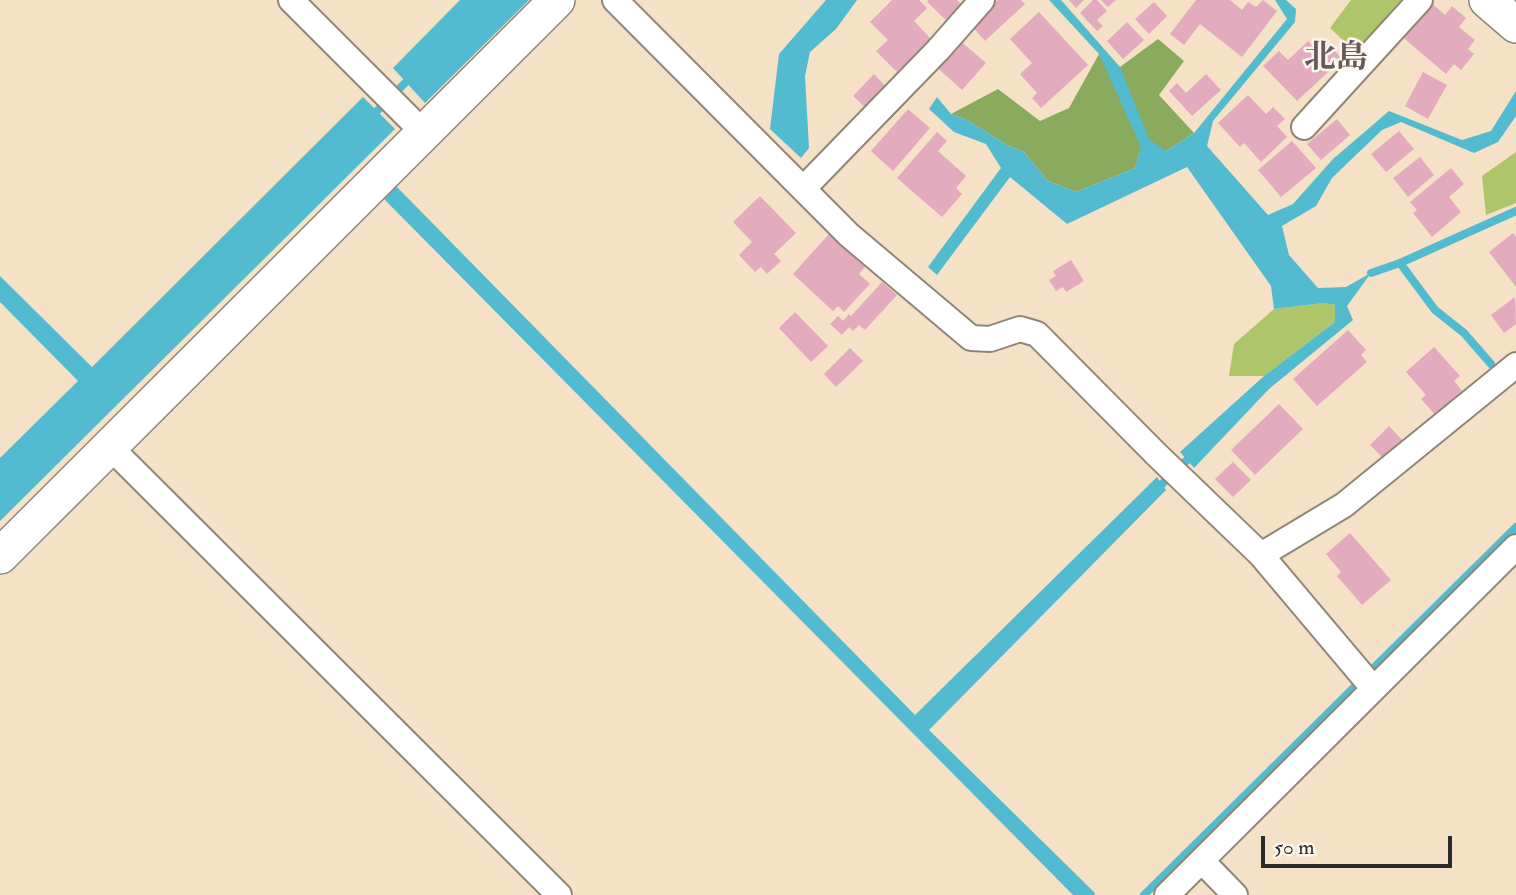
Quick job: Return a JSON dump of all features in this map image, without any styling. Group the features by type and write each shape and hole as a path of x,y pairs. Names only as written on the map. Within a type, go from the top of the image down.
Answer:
{"street":[{"path":"291,0 422,132"},
{"path":"0,556 557,0"},
{"path":"615,0 849,235 971,338 990,339 1020,329 1037,334 1261,555 1373,688"},
{"path":"803,189 939,50 982,0"},
{"path":"1304,127 1420,0"},
{"path":"1487,0 1516,25"},
{"path":"1261,555 1344,505 1516,365"},
{"path":"109,446 559,895"},
{"path":"1167,895 1516,547"},
{"path":"1202,861 1235,895"}],"green space":[{"path":"1351,0 1412,0 1361,57 1330,28"},
{"path":"1158,39 1184,61 1159,95 1194,133 1166,151 1141,148 1135,168 1076,192 1048,181 1024,152 1007,145 969,121 951,114 998,89 1040,121 1069,108 1099,54 1120,67"},
{"path":"1516,152 1516,203 1486,215 1482,176"},
{"path":"1324,303 1335,305 1335,322 1264,376 1229,376 1234,344 1274,309"}],"water":[{"path":"460,0 529,0 425,103 393,68"},
{"path":"826,0 857,0 836,29 810,52 805,76 809,148 801,158 770,129 779,54"},
{"path":"1049,0 1061,0 1120,67 1149,139 1166,151 1194,133 1287,19 1275,0 1286,0 1296,9 1295,22 1213,121 1207,146 1268,215 1293,204 1333,159 1389,111 1462,140 1491,131 1516,91 1516,116 1498,142 1474,153 1401,122 1382,130 1332,178 1316,206 1282,226 1289,255 1318,288 1346,287 1371,273 1347,306 1353,320 1269,389 1194,468 1180,452 1264,376 1335,322 1335,305 1324,303 1274,309 1271,286 1187,167 1067,224 1010,177 937,275 928,267 1001,168 986,144 954,132 929,109 937,97 951,114 969,121 1007,145 1024,152 1048,181 1076,192 1135,168 1141,147 1099,54"},
{"path":"363,97 395,129 0,521 0,458 78,381 0,302 0,276 92,367"},
{"path":"396,186 915,715 1157,477 1166,490 929,730 1095,893 1094,895 1073,895 383,198"}],"building":[{"path":"892,0 919,0 927,8 914,21 931,39 897,72 876,51 888,40 870,22"},
{"path":"928,0 957,0 963,6 948,22"},
{"path":"998,0 1021,0 1025,4 985,41 971,25"},
{"path":"1069,0 1084,0 1076,8"},
{"path":"1093,0 1097,0 1107,11 1097,20 1103,26 1097,31 1080,13"},
{"path":"1101,0 1116,0 1108,7"},
{"path":"1196,0 1230,0 1242,10 1248,2 1256,7 1263,0 1277,11 1242,57 1200,24 1184,45 1170,34"},
{"path":"1428,0 1445,15 1452,6 1466,18 1459,27 1475,40 1468,49 1474,54 1461,70 1454,64 1446,74 1399,34"},
{"path":"1154,2 1167,16 1149,34 1135,19"},
{"path":"1039,12 1088,65 1041,108 1032,98 1037,93 1020,74 1032,63 1010,39"},
{"path":"1127,22 1144,40 1123,59 1107,41"},
{"path":"957,38 986,63 962,90 934,65"},
{"path":"1323,38 1342,59 1297,101 1263,66 1279,51 1288,60 1308,41 1314,47"},
{"path":"1423,72 1447,85 1428,119 1405,106"},
{"path":"874,74 888,89 868,110 853,96"},
{"path":"1206,74 1221,90 1192,116 1169,91 1177,83 1186,93"},
{"path":"1248,95 1266,114 1273,107 1285,119 1277,126 1287,137 1261,162 1244,143 1240,147 1218,123"},
{"path":"908,109 930,128 893,171 871,151"},
{"path":"1337,119 1350,135 1321,160 1307,144"},
{"path":"1399,131 1414,149 1386,172 1371,154"},
{"path":"937,132 947,141 938,151 966,176 956,188 962,194 942,217 897,178"},
{"path":"1292,141 1316,168 1281,197 1258,170"},
{"path":"1420,157 1434,175 1408,197 1393,178"},
{"path":"1451,168 1464,184 1449,197 1461,212 1432,237 1413,213 1417,210 1410,202"},
{"path":"760,196 796,233 774,254 781,261 767,274 761,267 755,272 739,255 752,242 733,222"},
{"path":"1513,233 1516,237 1516,287 1489,252"},
{"path":"829,234 865,267 859,274 870,284 844,312 838,306 833,311 793,274"},
{"path":"1071,260 1084,281 1066,292 1063,287 1056,291 1049,280 1056,276 1053,271"},
{"path":"882,282 897,295 865,330 859,325 853,331 849,327 842,335 830,324 838,316 843,321 849,314 851,316"},
{"path":"1515,297 1516,324 1504,333 1491,315"},
{"path":"795,312 828,346 811,362 779,328"},
{"path":"1348,330 1366,350 1361,355 1367,362 1317,406 1293,379"},
{"path":"1434,347 1460,376 1454,381 1463,392 1436,416 1421,399 1426,395 1406,372"},
{"path":"850,348 863,361 836,387 824,374"},
{"path":"1279,404 1303,429 1255,475 1231,450"},
{"path":"1389,426 1403,441 1384,459 1370,445"},
{"path":"1233,462 1251,480 1233,497 1215,479"},
{"path":"1350,533 1391,580 1362,605 1337,576 1341,572 1326,554"}],"waterway":[{"path":"377,111 406,82"},
{"path":"1371,273 1400,263 1516,211"},
{"path":"1400,263 1435,310 1464,333 1491,364"},
{"path":"1162,484 1187,460"},
{"path":"1144,895 1516,527"}],"district":[{"name":"北島","path":"1336,60"}]}
